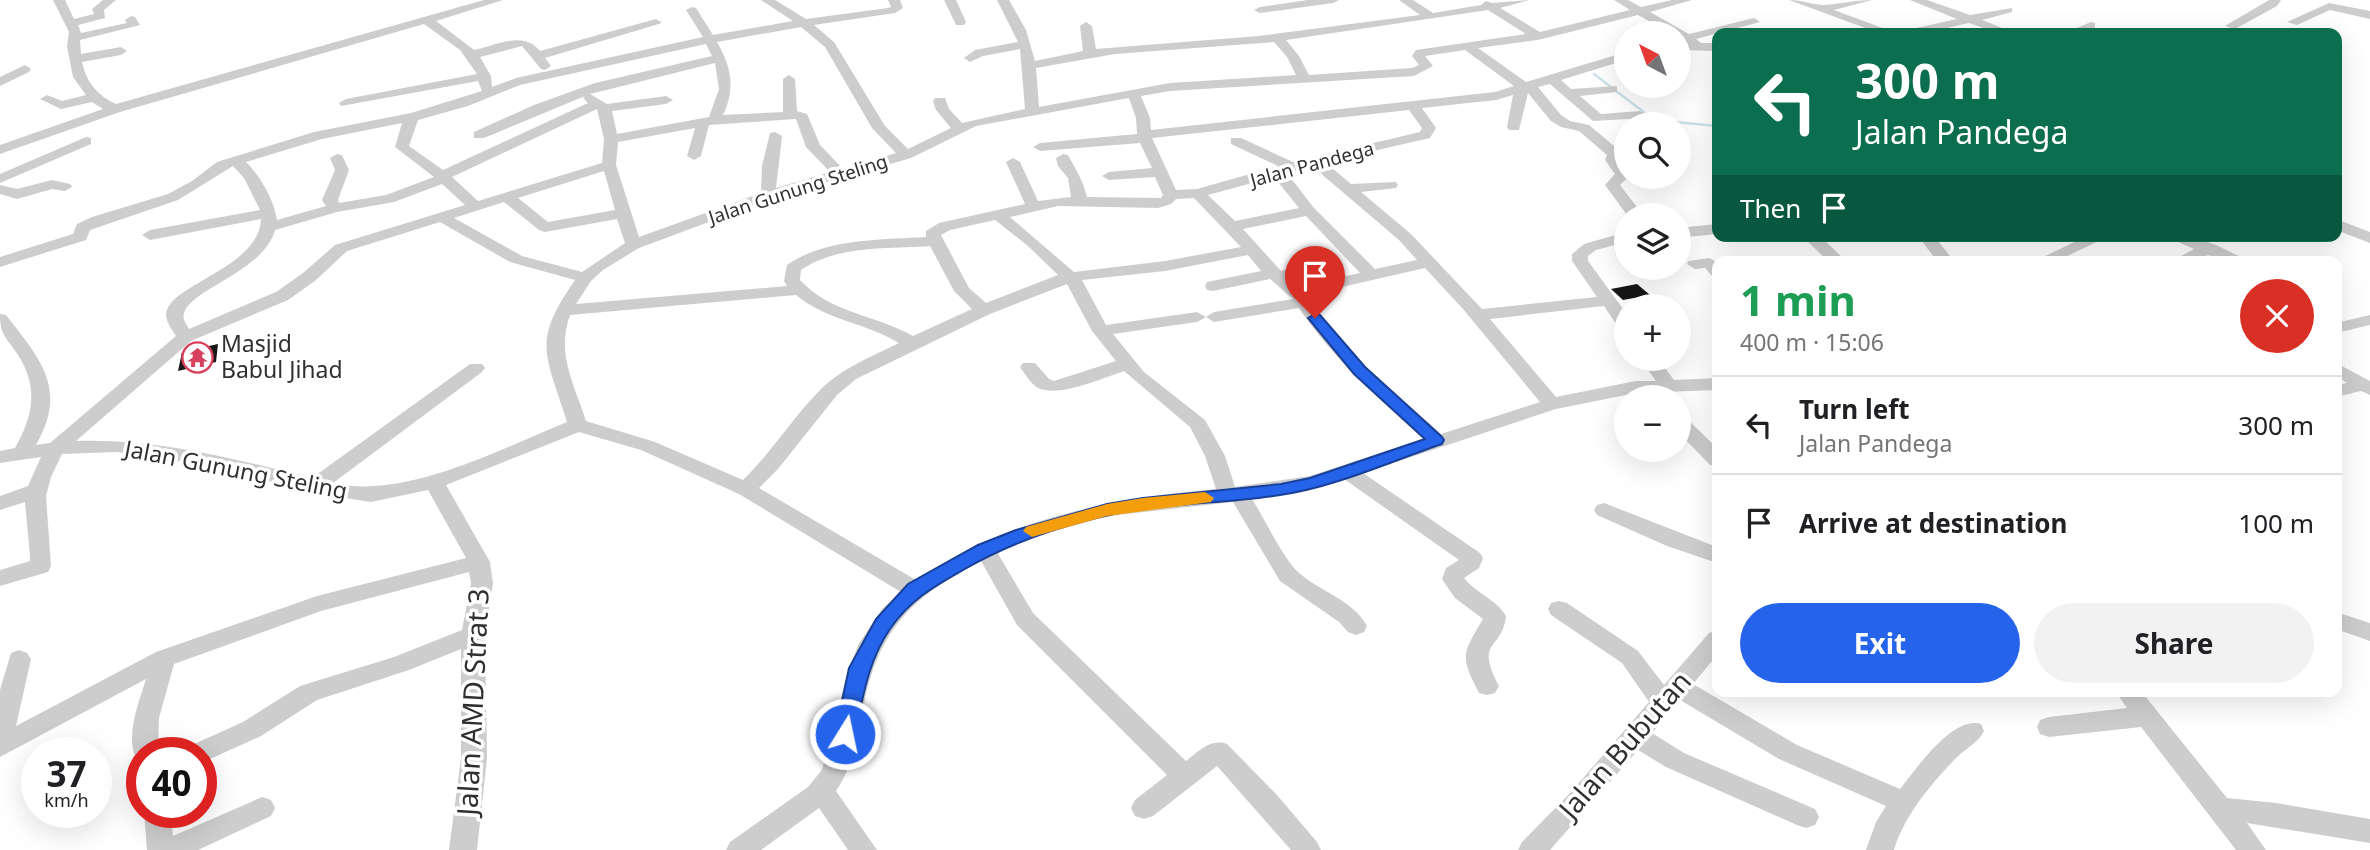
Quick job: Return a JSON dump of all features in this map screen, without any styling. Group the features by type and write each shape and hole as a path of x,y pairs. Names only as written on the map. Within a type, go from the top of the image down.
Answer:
{"street":[{"path":"76,0 59,1 75,32 79,77 94,97 115,108"},
{"path":"72,23 101,16 98,9 110,0"},
{"path":"0,150 115,108 497,0"},
{"path":"767,0 804,23 830,45 879,128 906,155"},
{"path":"0,262 80,237 83,227 97,220 173,197 197,184 218,167 319,135 412,117 467,102 516,82 753,30 891,11 897,8 894,0"},
{"path":"950,0 960,22"},
{"path":"1003,0 1008,14 1017,21 1025,44 1030,66 1032,110"},
{"path":"1260,10 1333,0"},
{"path":"1405,0 1430,16"},
{"path":"1479,0 1538,36"},
{"path":"1030,66 1090,52 1277,38 1524,0"},
{"path":"1620,0 1654,21"},
{"path":"1468,47 1538,36 1642,13 1686,0"},
{"path":"1795,0 1875,28"},
{"path":"1820,9 1866,0"},
{"path":"1916,0 1997,28"},
{"path":"2231,26 2273,4 2275,0"},
{"path":"2293,22 2329,6 2370,15"},
{"path":"692,10 725,69 726,89 722,106 708,121 694,156"},
{"path":"1931,28 2008,10"},
{"path":"424,19 450,35 471,55 485,76 486,93"},
{"path":"1736,28 1754,22"},
{"path":"538,56 656,23"},
{"path":"1279,23 1291,36"},
{"path":"74,38 135,25"},
{"path":"1086,26 1090,52"},
{"path":"2085,28 2091,26"},
{"path":"1691,43 1712,36"},
{"path":"1277,38 1293,56 1304,78"},
{"path":"471,55 523,42 529,45 552,75"},
{"path":"970,58 979,53 1025,44"},
{"path":"1691,44 1712,46"},
{"path":"1468,47 1526,89 1556,118 1566,124 1584,128 1615,154 1612,160 1623,174 1612,185 1626,203"},
{"name":"Jalan Gunung Steling","path":"0,457 56,448 117,446 169,453 315,486 371,495 434,482 578,425 554,350 556,330 563,310 585,278 597,267 633,245 768,195 906,155 972,123 1170,87 1414,72 1427,66 1418,56 1420,53 1468,47"},
{"path":"76,59 121,51"},
{"path":"479,135 580,93 629,77 720,58"},
{"path":"1040,147 1414,107 1526,89 1614,59"},
{"path":"0,82 25,69"},
{"path":"346,103 485,76"},
{"path":"789,79 790,116"},
{"path":"1553,80 1598,118 1614,117"},
{"path":"1514,128 1526,89"},
{"path":"1567,93 1612,89"},
{"path":"580,93 602,106 611,139 609,165 633,245"},
{"path":"984,310 962,291 932,234 938,229 1058,201 1158,202 1166,201 1171,195 1144,137 1143,118 1133,93"},
{"path":"47,99 64,104 94,97"},
{"path":"150,235 269,220 389,199 443,177 564,117 602,106 666,100"},
{"path":"940,101 943,110 960,129"},
{"name":"Jalan Pandega","path":"1171,195 1198,193 1425,135 1429,128 1414,107"},
{"path":"412,117 404,134 402,148 443,177 476,207"},
{"path":"611,139 708,121 803,117 813,147 841,175"},
{"path":"768,195 769,166 775,136"},
{"path":"0,180 86,141"},
{"path":"1236,141 1285,170 1309,211 1371,275"},
{"path":"335,208 330,200 342,170 337,158"},
{"path":"1063,158 1065,166 1074,177 1080,202"},
{"path":"1315,161 1405,237 1477,315 1552,404"},
{"path":"184,337 175,319 179,305 185,298 237,267 264,239 269,220 257,186 237,162"},
{"path":"1013,162 1033,206"},
{"path":"0,578 40,566 43,554 36,526 36,491 42,471 56,448 184,337 282,296 346,245 443,218 609,165"},
{"path":"1109,176 1161,172"},
{"path":"0,189 21,194 51,184 65,187"},
{"path":"1348,189 1391,186"},
{"path":"1198,193 1232,226 1249,250 1301,297 1322,329 1359,370 1436,440"},
{"path":"507,197 545,227 623,213"},
{"path":"1232,226 1309,211"},
{"path":"998,215 1034,243 1075,282 1101,331 1138,376 1198,424 1234,495 1288,575 1347,616 1356,626"},
{"path":"443,218 516,259 585,278"},
{"path":"2342,226 2370,238"},
{"path":"1691,232 1712,230"},
{"path":"1614,240 1590,247 1580,254 1580,261 1586,272 1614,310"},
{"path":"912,343 882,327 829,311 798,290 792,281 793,268 801,260 835,250 935,241"},
{"path":"1817,242 1832,256"},
{"path":"1931,242 1942,256"},
{"path":"2055,256 2087,242"},
{"path":"2191,242 2229,256"},
{"path":"2192,256 2210,248"},
{"path":"746,488 771,464 830,391 850,375 912,343 984,310 1069,277 1165,266 1249,250"},
{"path":"1213,286 1276,276 1325,260 1319,251"},
{"path":"1101,331 1206,317 1301,297 1371,275 1428,262"},
{"path":"1695,264 1709,263 1712,266"},
{"path":"563,310 798,290"},
{"path":"1477,315 1607,301"},
{"path":"2342,315 2362,322"},
{"path":"0,319 32,361 40,386 42,411 39,427 22,453"},
{"path":"2342,327 2362,322"},
{"path":"1029,367 1042,383 1049,387 1063,386 1127,364"},
{"path":"315,486 476,368"},
{"path":"2342,372 2367,387"},
{"path":"1691,387 1712,385"},
{"path":"2342,390 2367,387"},
{"path":"740,850 822,791 839,761 852,693 870,644 883,624 914,589 985,549 1022,534 1107,510 1143,503 1281,490 1349,472 1436,440 1552,404 1614,392"},
{"path":"578,425 648,446 746,488 914,589"},
{"path":"1691,434 1712,455"},
{"path":"1349,472 1472,558 1471,563 1454,574 1453,579 1455,585 1488,609 1496,619 1476,645 1475,663 1487,686"},
{"name":"Jalan AMD Strat 3","path":"434,482 479,562 482,583 473,635 474,758 463,850"},
{"path":"0,503 36,491"},
{"path":"1604,510 1675,541 1712,553"},
{"path":"985,549 1025,619 1185,776"},
{"path":"0,745 164,658 317,604 479,562"},
{"path":"1559,609 1630,657 1670,694 1788,752 1904,803"},
{"path":"2342,622 2370,632"},
{"path":"217,745 252,729 309,693 401,664 473,635"},
{"name":"Jalan Bubutan","path":"1536,849 1712,645"},
{"path":"146,737 148,718 164,658"},
{"path":"0,745 19,659"},
{"path":"2132,697 2252,850"},
{"path":"2049,727 2147,716"},
{"path":"1881,850 1889,822 1948,750 1972,730"},
{"path":"1635,735 1675,760 1806,817"},
{"path":"1144,808 1218,751 1268,803 1307,850"},
{"path":"822,791 863,850"},
{"path":"170,850 262,808"},
{"path":"2219,809 2276,814 2370,831"},
{"path":"159,828 161,850"}],"building":[{"path":"1637,284 1649,294 1616,294 1611,289"},
{"name":"Masjid Babul Jihad","path":"218,344 216,362 178,371 182,352"}],"waterway":[{"path":"1594,74 1654,120 1712,126"}],"slow traffic":[{"path":"1032,531 1143,503 1205,498"}],"place":[{"name":"Masjid Babul Jihad","path":"198,357"}],"route":[{"path":"845,734 859,668 883,624 914,589 985,549 1022,534 1107,510 1143,503 1281,490 1349,472 1436,440 1359,370 1315,318"}]}
